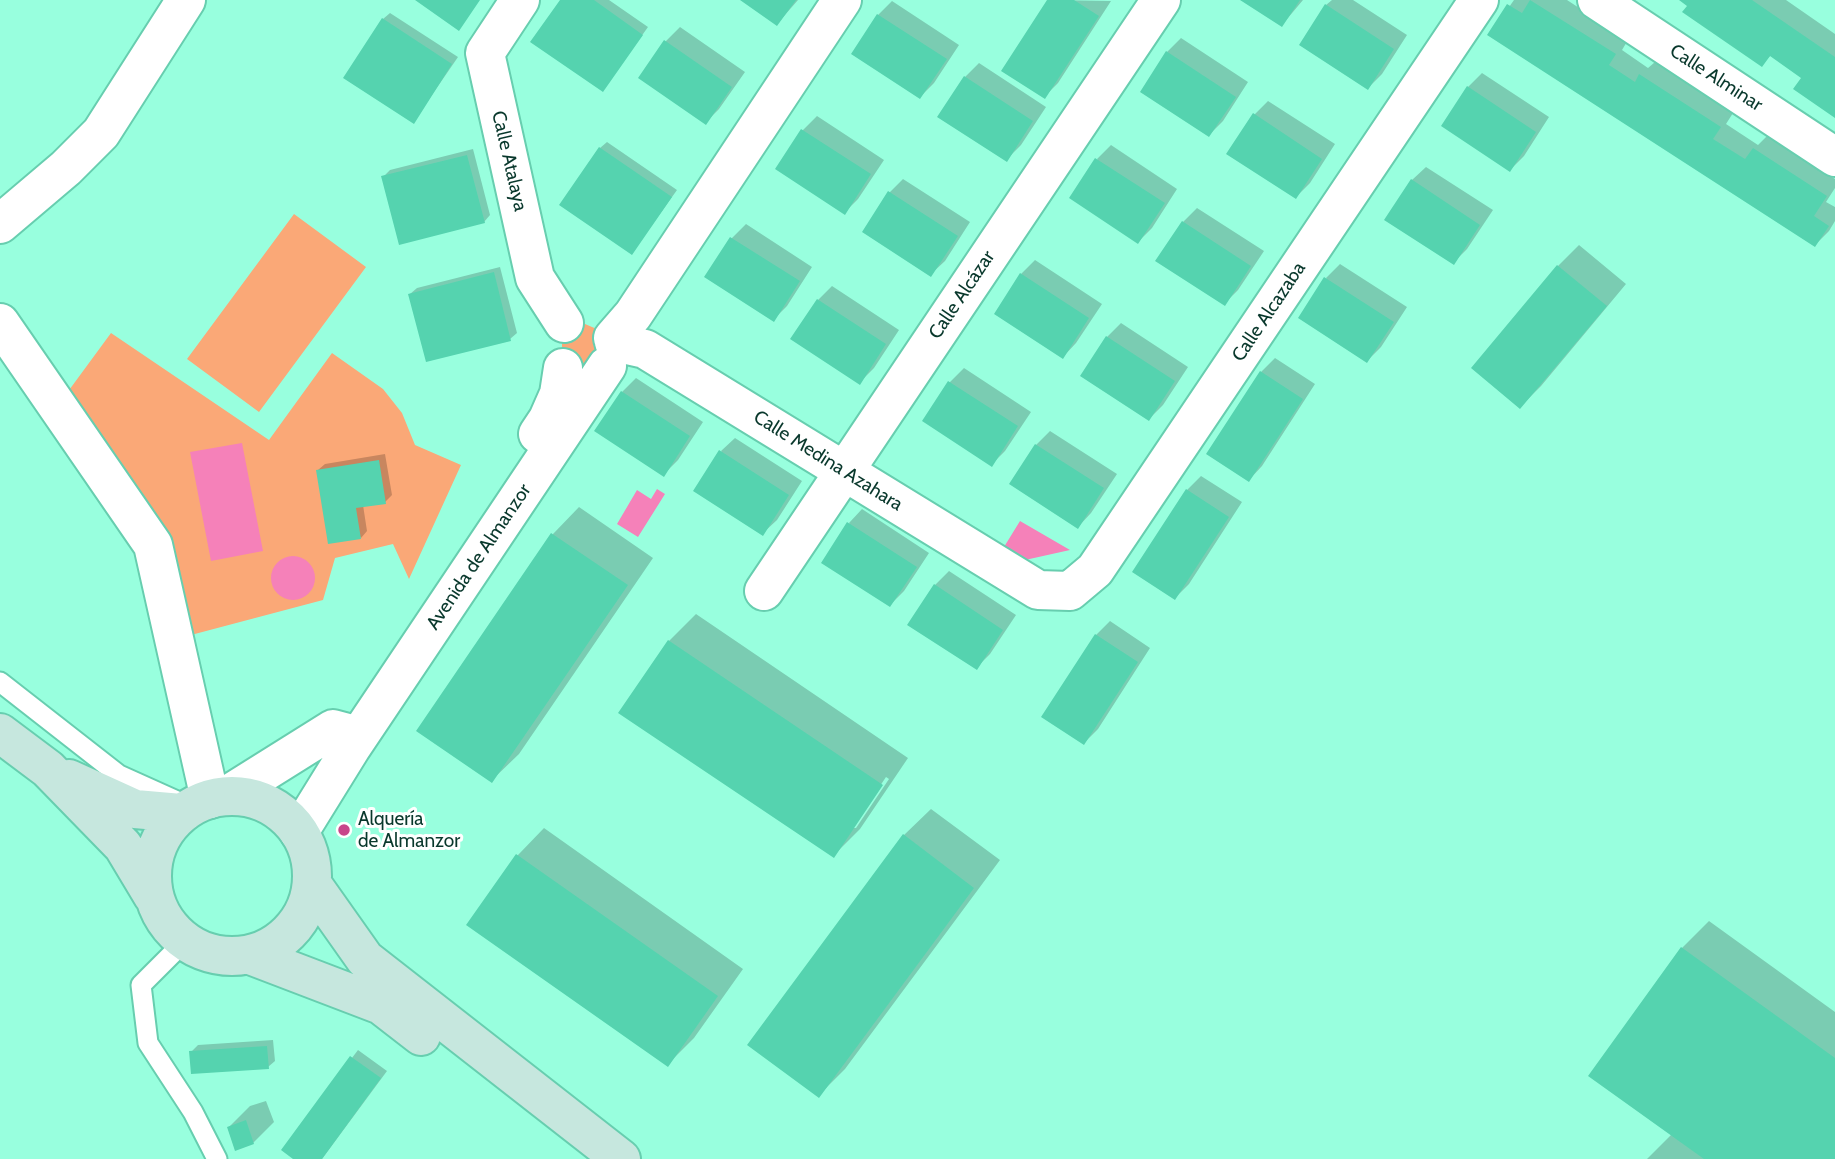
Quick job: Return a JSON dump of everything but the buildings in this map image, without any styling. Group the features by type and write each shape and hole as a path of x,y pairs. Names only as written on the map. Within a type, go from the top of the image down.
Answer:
{"main road":[{"path":"0,733 47,769 123,846 170,929 184,942 205,953 227,957 250,955 269,948 286,937 299,922 308,904 312,866 299,832 285,816 267,804 247,797 202,804 135,808 47,769"},
{"path":"153,896 153,858 159,841 169,826 202,804"},
{"path":"312,884 365,959 621,1159"},
{"path":"250,955 381,1005 580,1159"}],"street":[{"path":"0,224 101,133 186,0"},
{"name":"Calle Atalaya","path":"520,0 485,53 535,278 564,323"},
{"name":"Avenida de Almanzor","path":"202,804 342,739 611,348 842,0"},
{"name":"Calle Alcázar","path":"764,591 1161,0"},
{"name":"Calle Alcazaba","path":"1038,590 1070,591 1095,570 1479,0"},
{"name":"Calle Alminar","path":"1597,0 1835,157"},
{"path":"592,317 608,328 611,348 591,376 571,374 557,360 554,340 564,323 573,318 592,317"},
{"path":"0,323 153,545 202,804"},
{"name":"Calle Medina Azahara","path":"611,348 645,349 1038,590"},
{"name":"Avenida de Almanzor","path":"299,832 358,702 548,419 559,394 563,368"}],"lane":[{"path":"0,682 119,775 202,804"},
{"path":"184,942 141,985 148,1043 193,1112 216,1159"}],"shaded area":[{"path":"294,214 366,267 259,412 187,359"},
{"path":"585,324 599,330 605,358 580,370 562,356 562,340 578,325"},
{"path":"111,333 269,440 332,353 383,389 402,413 415,445 461,465 409,579 393,544 335,558 323,600 191,635 64,397"},
{"path":"242,443 263,551 211,561 190,452"},
{"path":"657,489 665,494 638,537 617,524 637,490 651,499"},
{"path":"1020,521 1070,550 1025,560 1004,547"},
{"path":"293,556 309,562 315,578 309,594 293,600 277,594 271,578 277,562"}],"place":[{"name":"Alquería de Almanzor","path":"344,830"}]}
